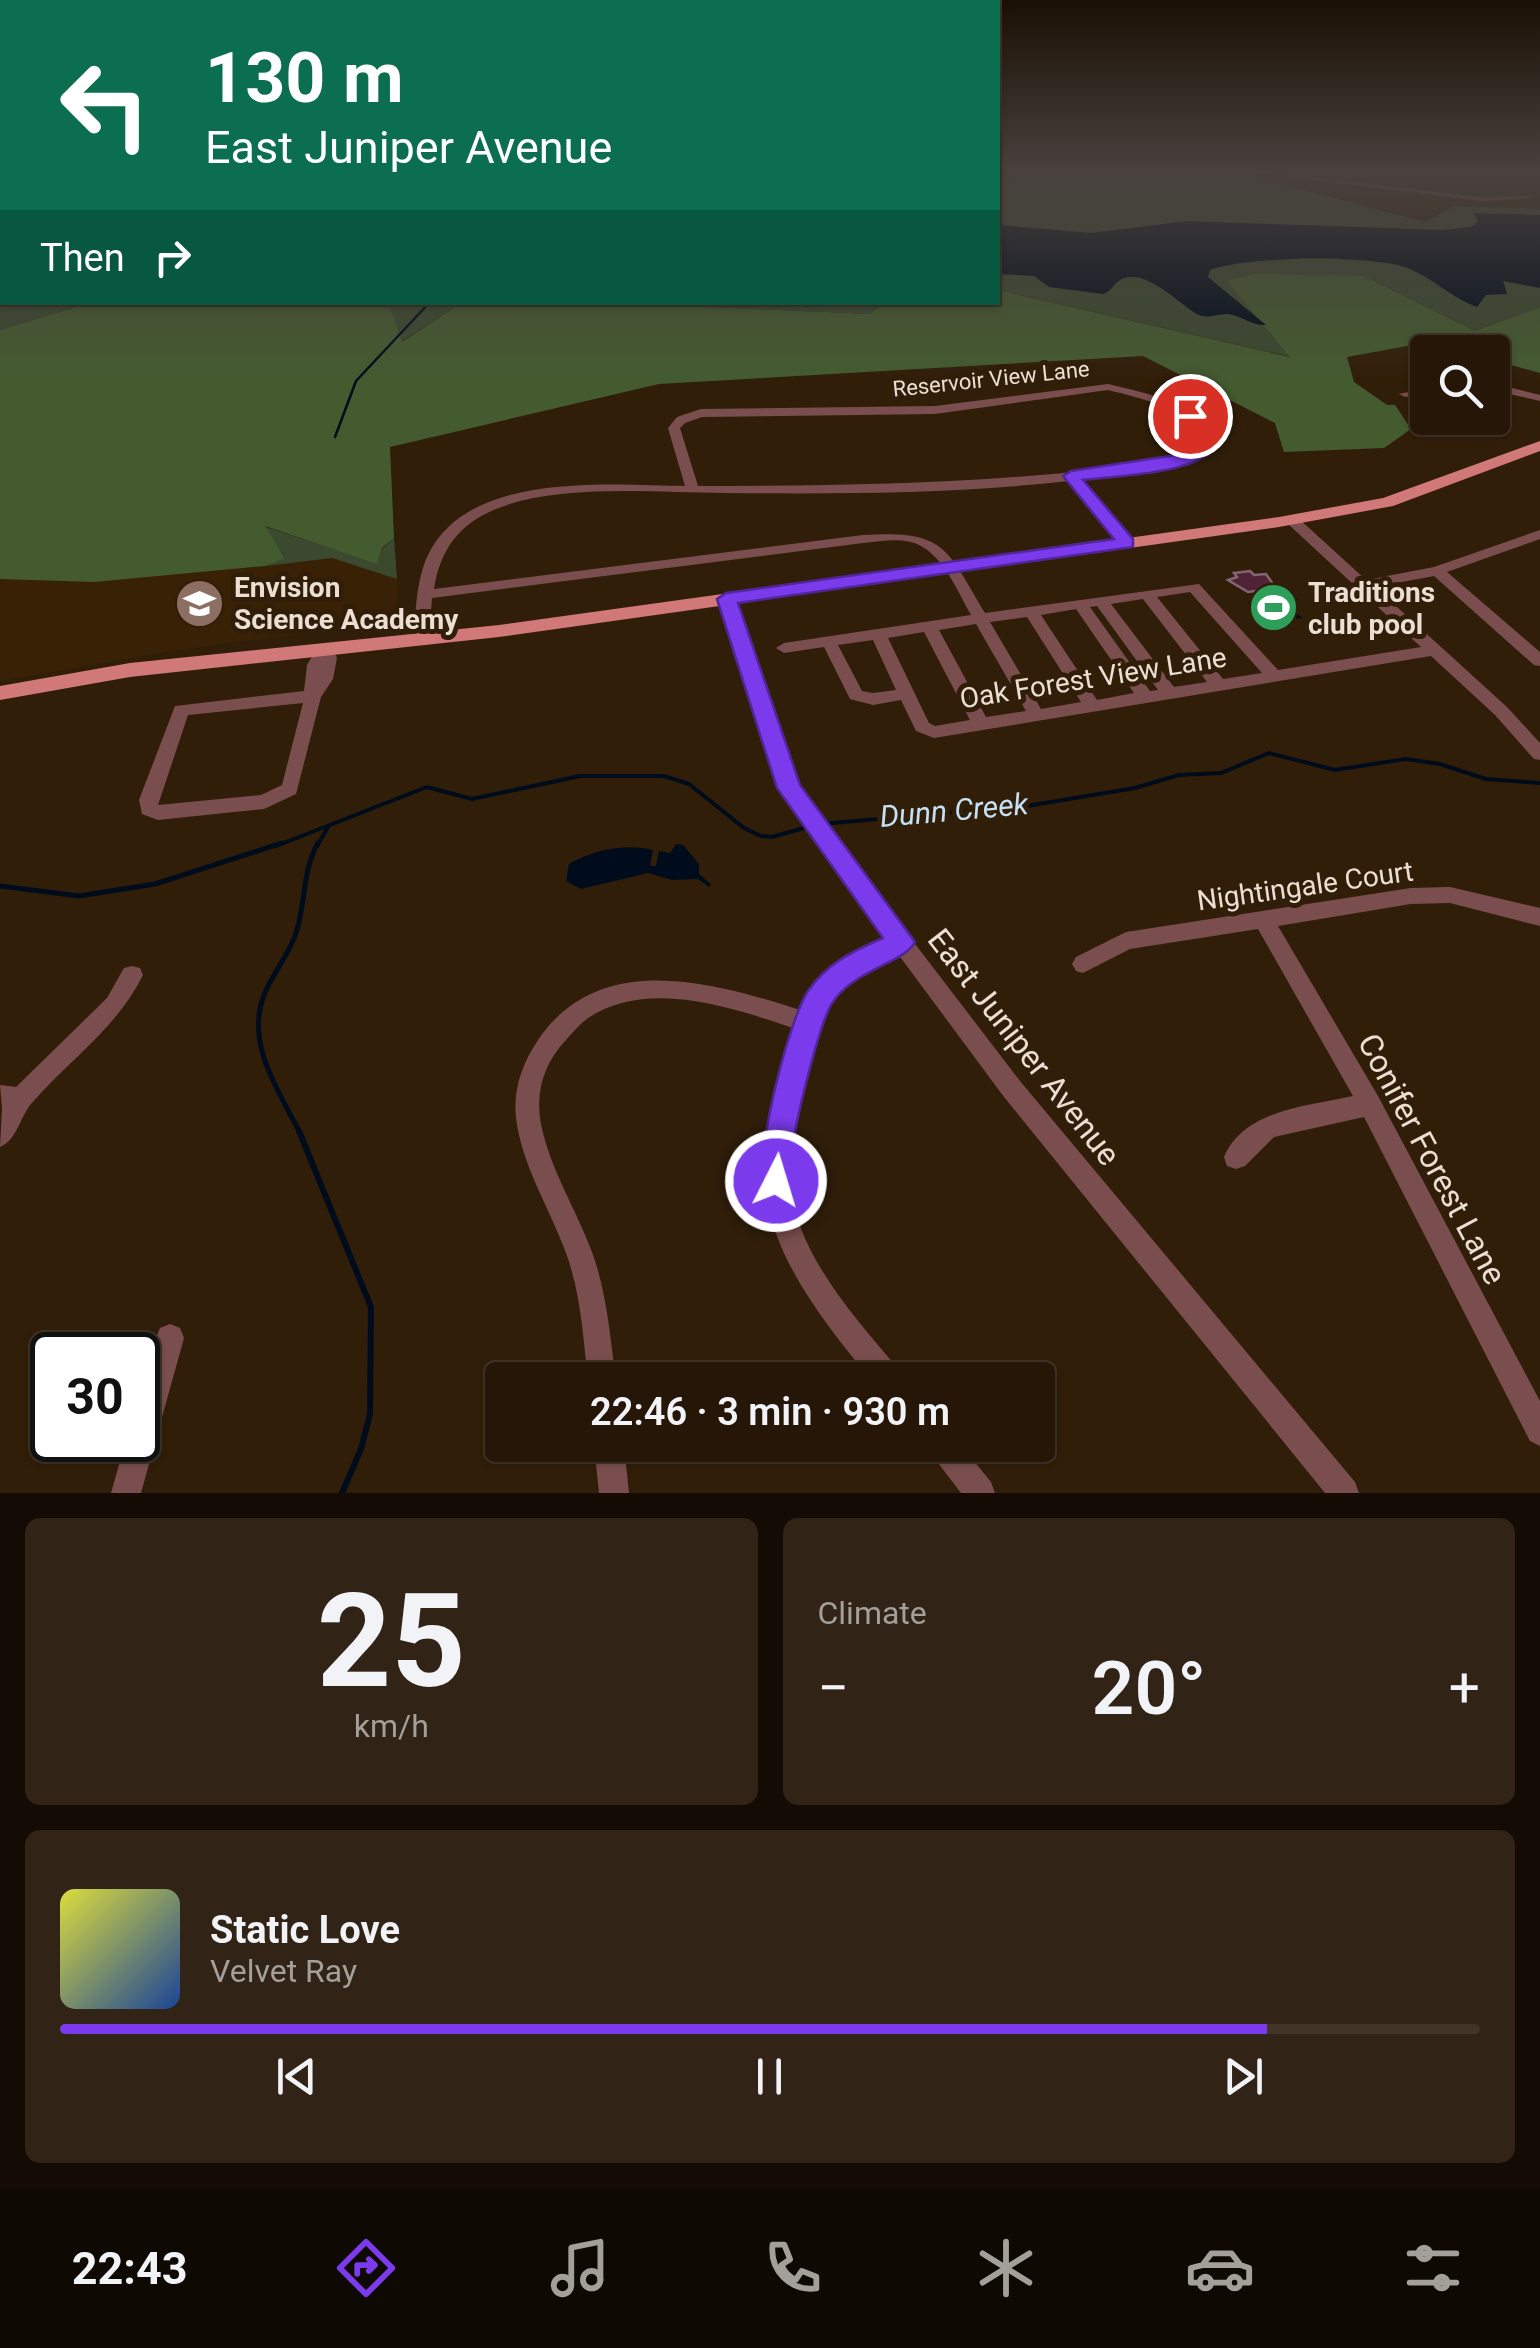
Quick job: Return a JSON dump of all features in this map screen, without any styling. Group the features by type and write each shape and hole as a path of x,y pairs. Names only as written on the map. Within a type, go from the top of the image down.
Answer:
{"main road":[{"path":"0,693 158,666 421,639 1292,520 1387,502 1540,446"}],"street":[{"name":"Reservoir View Lane","path":"421,639 438,548 459,526 497,505 549,492 999,485 1189,460 1206,452 1212,437 1200,422 1160,400 1108,387 936,410 701,413 687,417 674,428 692,488"},
{"path":"1510,390 1540,398"},
{"path":"1405,394 1410,393"},
{"path":"1071,476 1127,543"},
{"path":"1292,520 1502,711 1540,754"},
{"path":"1363,584 1437,571 1540,534"},
{"path":"427,594 864,538 924,540 936,546 951,568 1038,716"},
{"path":"1519,543 1540,554"},
{"path":"1437,571 1540,661"},
{"path":"784,648 1194,587 1274,676"},
{"path":"1147,594 1219,685"},
{"name":"East Juniper Avenue","path":"726,599 776,754 798,803 1024,1104 1344,1493"},
{"path":"1101,601 1170,694"},
{"path":"1080,604 1146,698"},
{"path":"1031,611 1094,706"},
{"path":"928,626 981,724"},
{"name":"Oak Forest View Lane","path":"878,634 922,727 934,732 1435,650"},
{"path":"829,642 856,695 873,699 906,694"},
{"path":"314,696 181,710 148,800 149,809 158,814 264,802 284,794 294,780 314,696 325,678 330,658 325,648"},
{"name":"Nightingale Court","path":"1083,964 1126,941 1412,896 1450,894 1540,917"},
{"name":"Conifer Forest Lane","path":"1263,920 1370,1104 1540,1431"},
{"path":"876,1362 806,1272 784,1225 776,1181 777,1146 808,1023 817,1002 853,964 902,942"},
{"path":"0,1135 10,1098 115,1005 132,975"},
{"path":"599,1362 586,1274 531,1134 526,1098 537,1059 566,1020 592,1003 626,990 670,988 808,1023"},
{"path":"1236,1157 1268,1126 1370,1104"},
{"path":"126,1493 170,1338"},
{"path":"611,1462 614,1493"},
{"path":"955,1462 980,1493"}],"shaded area":[{"name":"Envision Science Academy","path":"332,558 397,579 399,624 370,624 172,651 0,681 0,579 94,582"}],"green space":[{"path":"1000,242 1540,242 1540,307 1475,331 1364,276 1292,357 1000,290"},
{"path":"1253,274 1364,276 1475,331 1540,307 1540,373 1510,365 1510,335 1410,335 1410,345 1347,357 1354,382 1387,405 1395,405 1410,428 1384,448 1284,452 1275,423 1143,356 659,384 390,447 394,538 382,548 377,564 265,526 285,558 265,566 94,582 0,579 0,330 82,305 390,305 402,342 458,305 662,305 870,314 881,305 1000,305 1000,290 1290,357 1227,281"},
{"path":"5,305 82,305 0,330 0,307"},
{"path":"390,305 458,305 401,342"},
{"path":"662,305 881,305 870,314"},
{"path":"263,526 377,563 382,549 394,538 397,579 332,558 265,566 285,557"}],"water":[{"path":"1000,242 1540,242 1540,288 1503,281 1507,294 1486,295 1477,307 1419,273 1392,264 1340,259 1279,260 1210,270 1208,277 1266,325 1228,314 1201,316 1162,288 1140,278 1120,280 1103,294 1049,287 1034,276 1000,274"},
{"name":"Traditions club pool","path":"1279,590 1299,599 1290,607 1302,618 1268,623 1261,618 1262,611 1248,603 1251,599 1276,598 1281,594"},
{"path":"676,844 683,845 699,864 699,874 711,884 709,887 698,879 672,880 648,873 581,889 566,881 569,864 588,855 610,849 642,848 653,850 650,866 656,866 659,851 670,853"}],"building":[{"path":"1250,571 1254,575 1266,574 1273,584 1267,585 1271,589 1248,592 1228,580 1237,577 1234,573"}],"waterway":[{"path":"335,437 356,381 427,305"},
{"name":"Dunn Creek","path":"821,824 1027,806 1135,788 1179,775 1221,773 1269,753 1335,770 1406,759 1440,764 1486,779 1539,783"},
{"name":"Dunn Creek","path":"276,846 427,787 472,799 580,776 664,776 689,784 744,828 761,836 772,837 811,826"},
{"path":"317,846 328,827"},
{"path":"0,886 79,896 155,884 282,843"},
{"path":"299,1132 267,1067 259,1013 267,987 296,933 309,865 318,843"},
{"path":"299,1132 371,1307 370,1414 361,1449 342,1493"}],"place":[{"name":"Envision Science Academy","path":"199,603"},
{"name":"Traditions club pool","path":"1273,608"}],"route":[{"path":"776,1181 777,1146 785,1111 817,1002 826,988 853,964 902,942 789,788 726,599 1127,543 1071,476 1201,456 1210,448 1212,437 1206,427 1190,416"}]}
